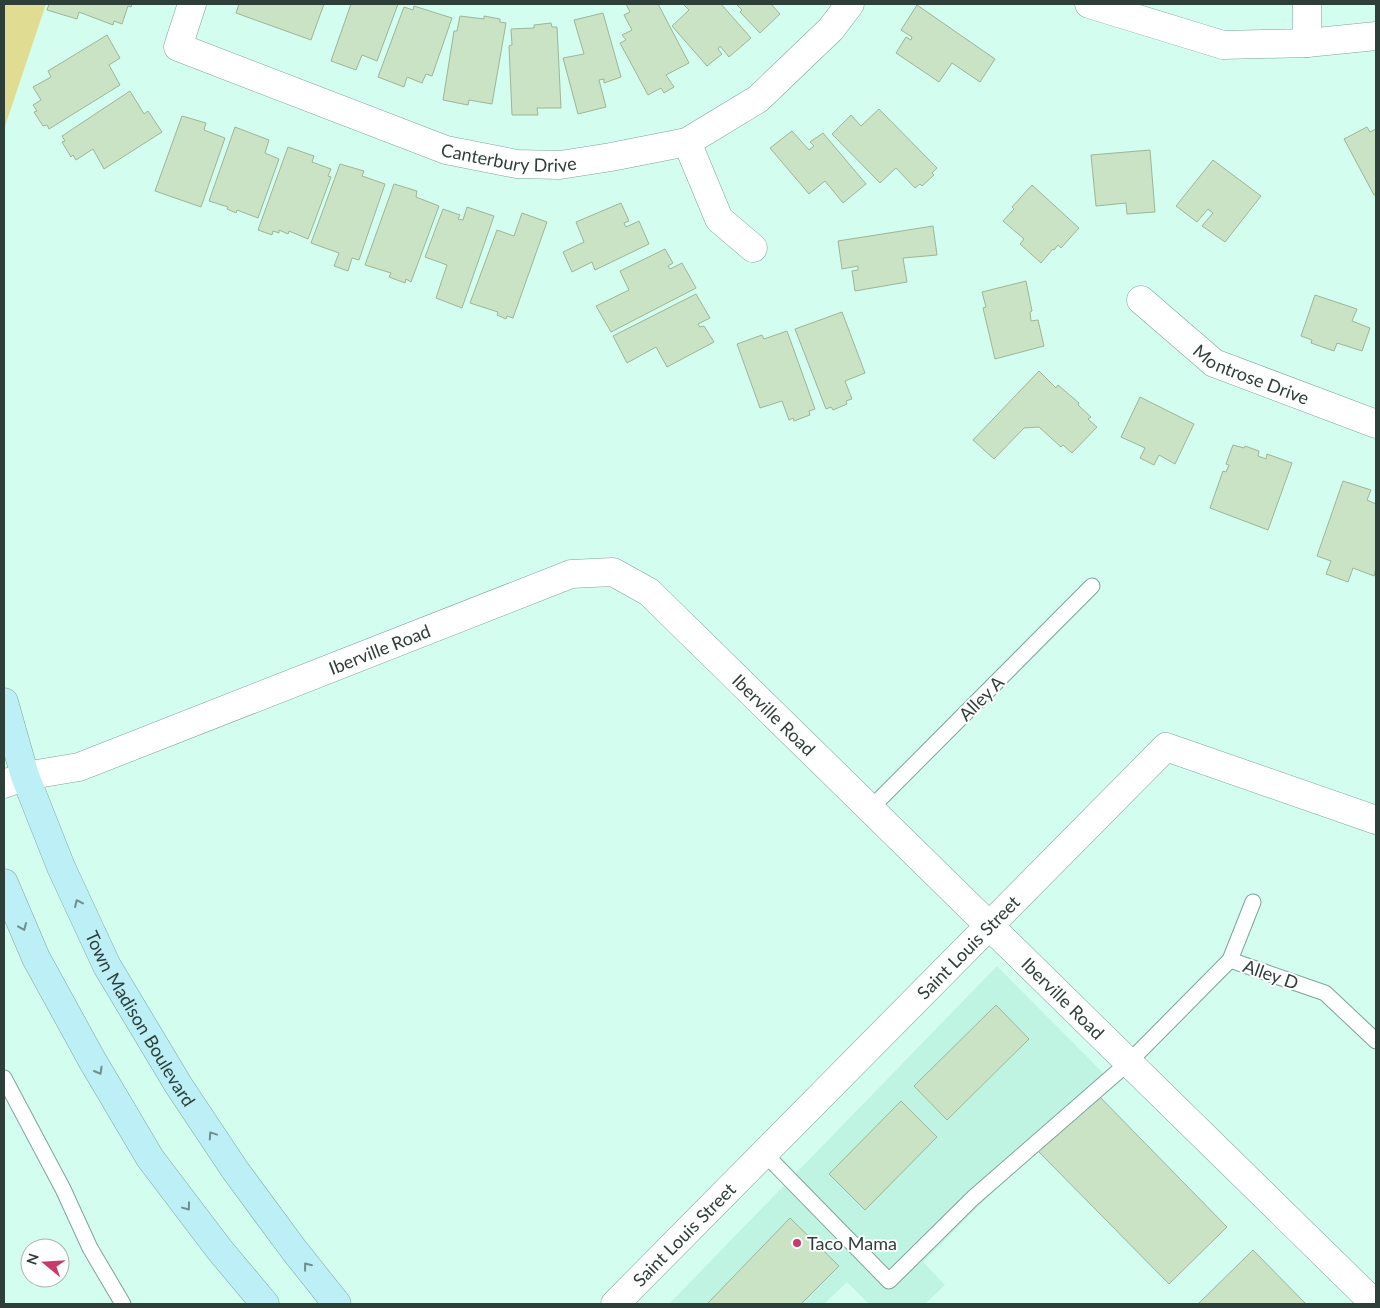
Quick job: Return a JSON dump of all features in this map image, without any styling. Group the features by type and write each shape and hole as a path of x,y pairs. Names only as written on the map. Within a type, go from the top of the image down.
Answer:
{"main road":[{"name":"Town Madison Boulevard","path":"4,702 14,780 61,866 107,966 179,1086 235,1170 294,1250 337,1304"},
{"path":"4,882 36,958 92,1060 150,1158 218,1249 265,1304"}],"street":[{"name":"Canterbury Drive","path":"192,4 178,47 446,150 517,164 560,165 687,142 758,99 830,29 850,4"},
{"path":"1089,4 1223,45 1307,44 1376,36"},
{"path":"1307,44 1308,4"},
{"path":"687,142 719,219 753,248"},
{"name":"Montrose Drive","path":"1141,300 1214,363 1376,424"},
{"name":"Iberville Road","path":"14,780 79,767 570,574 613,572 649,592 1128,1062 1373,1295"},
{"name":"Saint Louis Street","path":"615,1304 1166,747 1376,820"}],"lane":[{"name":"Alley A","path":"870,809 1092,586"},
{"path":"1230,960 1253,902"},
{"name":"Alley D","path":"764,1153 889,1280 973,1198 1128,1062 1230,960 1325,993 1376,1041"},
{"path":"4,1078 63,1189 90,1248 122,1304"}],"shaded area":[{"path":"4,4 46,4 4,129"},
{"path":"997,966 1107,1077 923,1262 945,1285 925,1304 869,1304 847,1282 824,1304 669,1304"}],"building":[{"path":"49,4 132,4 131,7 128,6 122,24 114,21 113,25 79,12 77,19 47,10"},
{"path":"239,4 324,4 311,40 236,13"},
{"path":"351,4 398,4 377,61 362,55 356,70 331,61"},
{"path":"626,4 658,4 689,63 666,75 674,87 664,93 661,88 648,95 620,43 626,40 622,35 632,30 624,15 630,12"},
{"path":"683,4 721,4 751,38 729,57 720,46 718,49 722,54 707,66 672,26 689,10"},
{"path":"736,4 771,4 780,14 760,33 740,12 742,10"},
{"path":"917,5 995,59 980,82 952,63 939,82 896,53 906,37 911,40 912,37 901,30"},
{"path":"414,6 452,18 432,76 426,74 422,83 407,77 404,87 378,77 404,7 413,10"},
{"path":"603,13 621,77 604,83 604,79 599,80 606,107 578,114 563,58 584,54 574,20"},
{"path":"460,16 484,19 484,16 500,19 500,22 506,23 492,104 469,100 468,105 443,100 454,31 457,31"},
{"path":"551,23 552,27 557,27 561,108 537,108 538,115 512,115 509,46 512,45 511,29 534,28 534,25"},
{"path":"107,35 120,58 109,65 120,85 49,129 47,125 43,126 34,112 37,111 33,105 41,100 33,87 51,77 48,71"},
{"path":"130,91 144,114 148,111 162,132 104,169 93,149 76,160 73,155 71,157 62,142 65,141 62,136"},
{"path":"879,109 937,168 932,173 934,175 922,186 920,184 915,188 896,168 880,183 832,134 851,115 861,126"},
{"path":"182,116 206,123 204,130 225,138 201,207 155,191"},
{"path":"235,127 269,140 265,153 279,159 258,218 237,210 236,213 227,209 228,207 209,201"},
{"path":"1367,127 1370,132 1376,129 1376,195 1374,195 1344,139"},
{"path":"792,131 809,150 814,146 810,142 823,133 866,184 843,203 825,181 809,194 770,148"},
{"path":"288,147 314,156 312,162 331,169 328,176 331,177 308,239 289,231 288,234 279,230 279,233 273,231 272,235 258,230"},
{"path":"1150,150 1155,212 1127,214 1126,203 1096,206 1091,155"},
{"path":"1213,160 1261,196 1225,242 1202,226 1213,213 1208,209 1197,222 1176,206"},
{"path":"340,164 364,171 362,176 385,184 359,260 352,258 348,271 334,266 339,253 311,243"},
{"path":"394,184 417,191 416,197 439,206 411,282 406,279 405,283 389,277 391,273 365,265"},
{"path":"1032,185 1079,228 1061,248 1058,245 1041,263 1020,244 1024,239 1003,221 1014,209 1012,207"},
{"path":"621,203 629,221 624,223 626,227 639,221 649,244 595,270 592,262 572,272 563,252 584,242 576,222"},
{"path":"467,207 494,216 462,308 436,298 447,265 425,257 443,209 460,215 458,219 463,220"},
{"path":"522,213 547,222 513,318 507,316 506,319 497,315 498,312 470,303 497,230 514,236"},
{"path":"933,226 937,255 903,258 907,282 855,291 852,271 858,270 858,266 842,269 838,241"},
{"path":"665,249 673,263 668,266 670,269 682,263 696,288 611,332 596,306 629,290 620,271"},
{"path":"1026,281 1032,311 1030,312 1031,321 1038,320 1044,346 995,359 983,308 986,307 982,292"},
{"path":"696,294 710,318 698,324 700,327 704,326 714,342 667,367 656,347 627,363 613,336"},
{"path":"1315,295 1357,309 1352,321 1370,328 1362,351 1337,343 1334,351 1311,343 1312,340 1301,336"},
{"path":"842,312 865,373 845,381 852,399 846,401 847,404 833,410 831,407 826,409 795,329"},
{"path":"787,331 815,409 809,411 810,415 794,421 793,418 789,420 782,401 760,408 737,344 762,335 764,339"},
{"path":"1039,371 1056,388 1058,385 1079,403 1078,405 1091,417 1088,419 1097,427 1072,453 1063,445 1061,447 1039,427 1024,428 994,459 973,440"},
{"path":"1140,397 1194,424 1175,464 1159,455 1154,465 1140,458 1145,448 1121,437"},
{"path":"1233,445 1244,448 1245,446 1259,451 1258,456 1266,459 1267,454 1292,463 1268,530 1210,508 1223,471 1226,472 1229,465 1226,464"},
{"path":"1343,481 1371,490 1367,500 1376,504 1376,568 1374,576 1353,568 1348,582 1326,574 1331,561 1317,556"},
{"path":"996,1005 1029,1039 947,1120 914,1086"},
{"path":"1097,1094 1227,1227 1169,1284 1038,1151"},
{"path":"901,1101 937,1137 865,1210 829,1174"},
{"path":"790,1218 839,1266 801,1304 707,1304"},
{"path":"1253,1250 1306,1304 1198,1304"}],"place":[{"name":"Taco Mama","path":"797,1243"}]}
